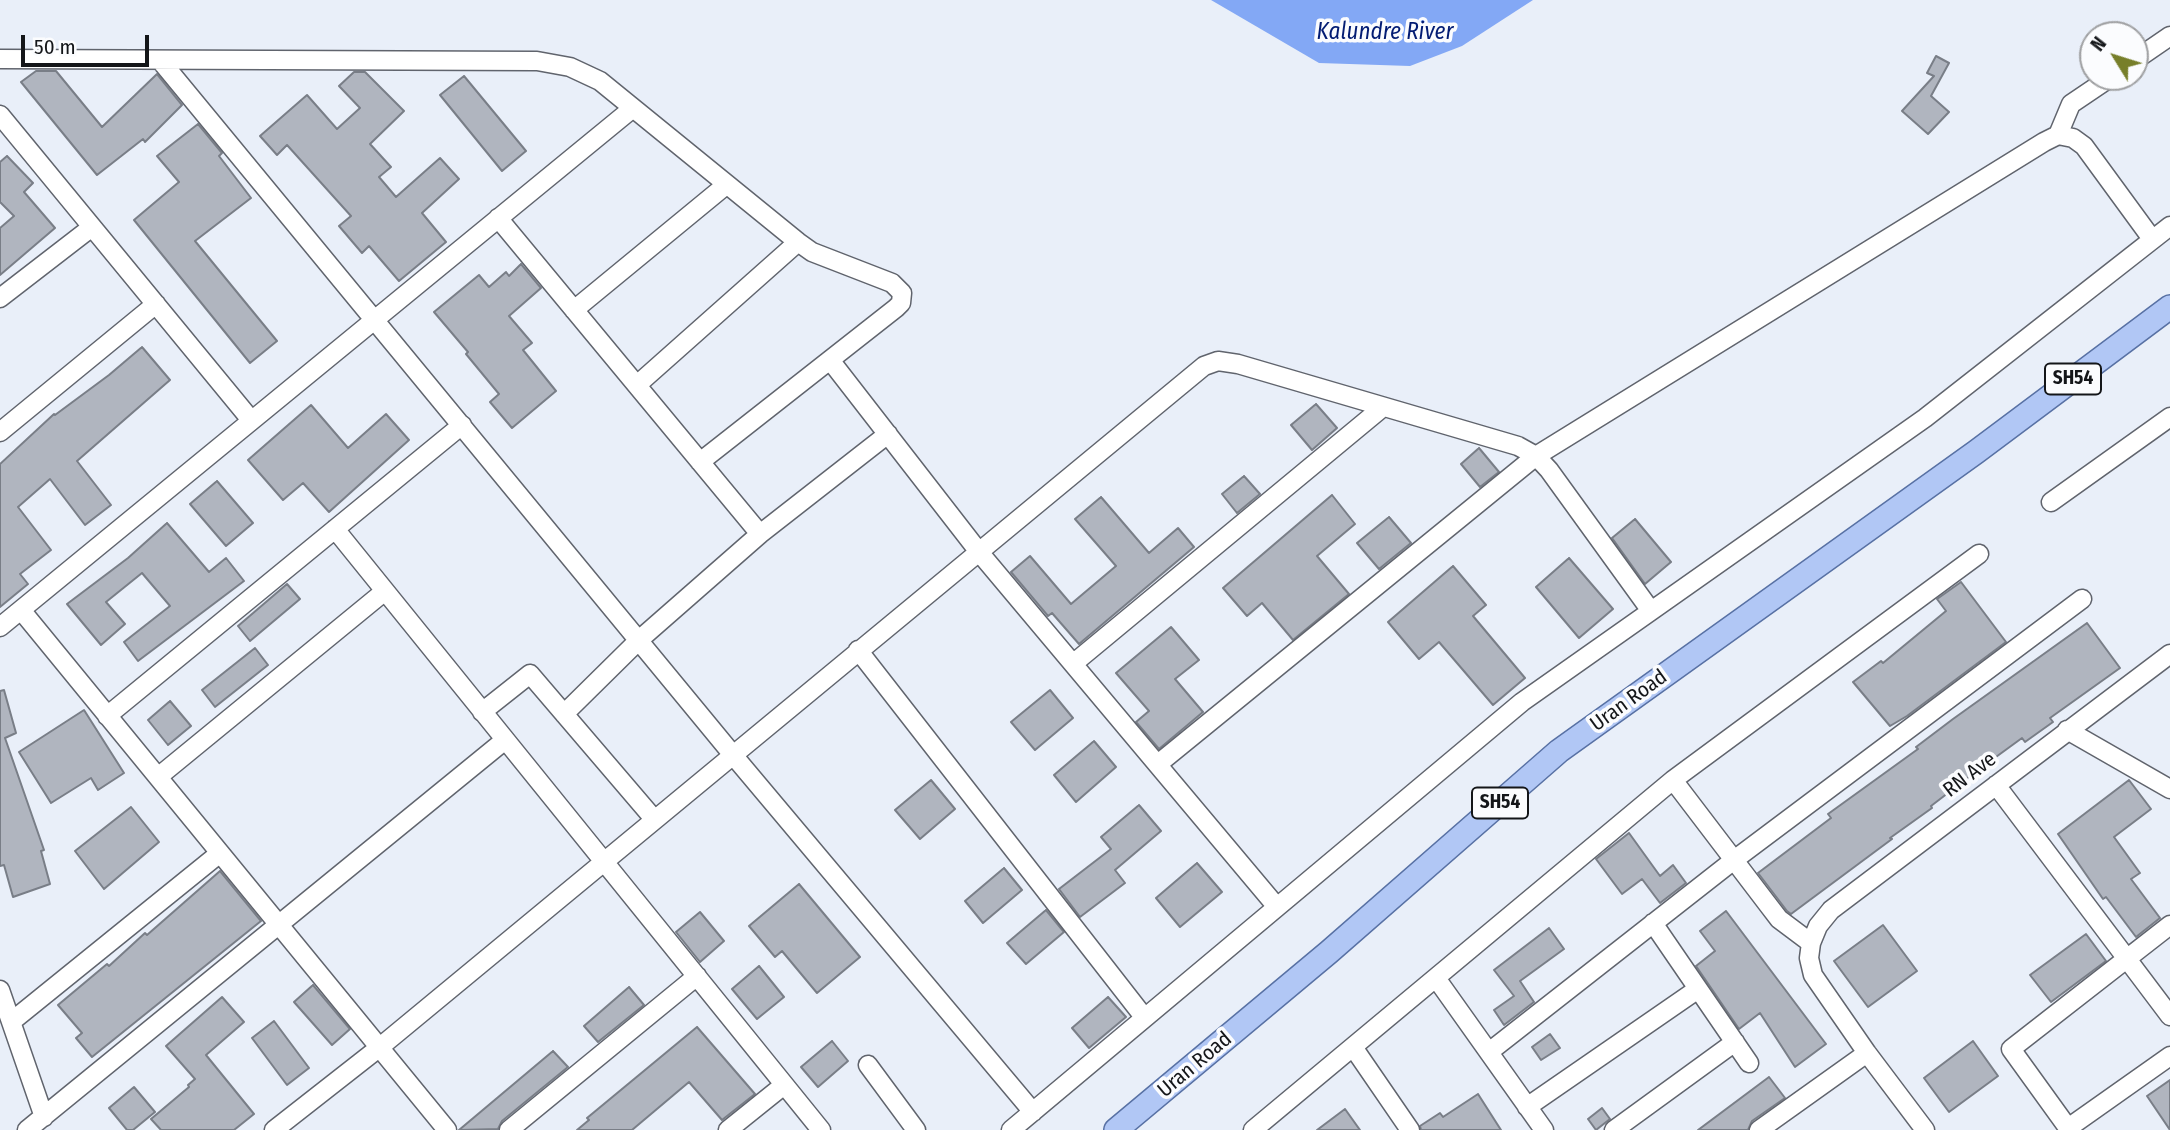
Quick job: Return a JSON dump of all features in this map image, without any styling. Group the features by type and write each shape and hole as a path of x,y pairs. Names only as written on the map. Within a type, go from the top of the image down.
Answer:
{"main road":[{"name":"Uran Road","path":"1116,1130 1329,952 1559,751 1976,452 2170,307"}],"street":[{"path":"2149,51 2170,36"},
{"path":"0,59 537,61 570,67 600,81 797,242 812,252 892,283 902,293 901,303 896,308 700,462"},
{"path":"160,60 733,755 1033,1112"},
{"path":"1158,764 1536,456 2058,135 2071,104 2090,91"},
{"path":"0,627 633,108"},
{"path":"3,126 93,227 251,420"},
{"path":"2058,135 2073,138 2084,146 2152,239"},
{"path":"574,310 726,185"},
{"path":"498,218 760,534"},
{"path":"1011,1130 1522,702 1925,418 2170,226"},
{"path":"0,298 93,227"},
{"path":"636,385 797,242"},
{"path":"0,432 156,304"},
{"path":"830,360 979,552 1277,907"},
{"path":"274,1130 380,1047 1204,366 1218,361 1238,364 1518,446 1536,456 1651,611"},
{"path":"1074,663 1383,407"},
{"path":"2051,502 2170,417"},
{"path":"107,716 462,425"},
{"path":"564,714 639,640 760,534 888,433"},
{"path":"335,529 821,1130"},
{"path":"1253,1130 1673,780 1979,554"},
{"path":"158,778 385,591"},
{"path":"1489,1052 1734,860 2082,599"},
{"path":"21,610 447,1130"},
{"path":"858,650 1144,1017"},
{"name":"RN Ave","path":"1811,943 1818,926 1830,910 2170,654"},
{"path":"482,712 530,674 654,819"},
{"path":"2067,730 2170,789"},
{"path":"27,1130 505,740"},
{"path":"1673,780 1779,919 1811,943 1809,958 1813,975 1925,1130"},
{"path":"1996,785 2170,1016"},
{"path":"11,1022 220,853"},
{"path":"1653,923 1749,1063"},
{"path":"2170,925 2011,1049 2068,1128 2170,1056"},
{"path":"509,1130 697,976"},
{"path":"1436,978 1544,1130"},
{"path":"1528,1107 1698,989"},
{"path":"0,990 44,1117"},
{"path":"1614,1130 1735,1042"},
{"path":"1353,1047 1410,1130"},
{"path":"1763,1129 1867,1053"},
{"path":"868,1065 916,1130"},
{"path":"728,1130 784,1085"}],"water":[{"name":"Kalundre River","path":"1211,0 1533,0 1462,46 1410,66 1319,63"}],"building":[{"path":"1936,56 1949,63 1931,96 1949,112 1928,134 1902,111 1934,76 1927,73"},
{"path":"36,71 56,71 102,127 157,74 182,105 145,142 143,139 97,175 21,82"},
{"path":"354,72 365,72 404,111 370,144 391,167 379,177 396,197 440,158 459,179 422,213 446,242 399,281 369,246 362,253 339,226 351,216 287,145 277,155 260,136 307,95 337,129 360,108 339,86"},
{"path":"464,76 526,151 502,171 440,95"},
{"path":"198,124 222,153 219,156 251,198 195,241 277,341 250,363 134,220 179,182 157,156"},
{"path":"7,156 33,183 24,192 55,228 0,275 0,228 14,216 0,202 0,162"},
{"path":"521,264 541,288 509,316 532,343 523,350 556,391 512,428 490,402 499,394 434,312 479,275 489,287 506,272 509,276"},
{"path":"142,347 170,380 77,461 111,505 85,525 50,479 18,507 51,550 20,574 28,584 0,607 0,464 54,414 109,375"},
{"path":"1316,404 1337,428 1312,450 1291,425"},
{"path":"311,405 348,448 386,414 409,440 329,512 303,483 283,500 248,460"},
{"path":"1479,448 1499,472 1480,487 1461,464"},
{"path":"1244,476 1260,494 1237,513 1222,494"},
{"path":"217,481 253,523 226,546 190,504"},
{"path":"1332,495 1355,524 1317,556 1349,594 1293,640 1262,603 1247,616 1223,588"},
{"path":"1101,497 1149,553 1178,528 1194,547 1079,644 1052,613 1048,616 1011,572 1030,556 1071,604 1116,566 1075,519"},
{"path":"1389,517 1411,543 1379,569 1357,543"},
{"path":"1635,519 1671,562 1645,584 1612,538"},
{"path":"167,523 209,572 226,558 244,581 138,661 124,642 170,606 142,573 106,602 125,624 101,645 67,604 128,558"},
{"path":"1569,558 1613,609 1579,638 1536,587"},
{"path":"1453,566 1486,605 1473,616 1525,678 1493,705 1439,642 1419,659 1388,622"},
{"path":"1961,582 2006,642 1890,726 1853,682 1881,661 1883,663 1946,611 1937,599"},
{"path":"287,584 300,599 250,641 238,626"},
{"path":"2087,623 2120,668 2050,718 2053,722 2025,742 2022,738 1974,773 1890,838 1892,839 1791,914 1787,911 1758,873 1831,818 1828,814 1918,749 1916,747"},
{"path":"1171,627 1199,660 1175,679 1203,712 1159,749 1136,722 1149,711 1116,673"},
{"path":"255,648 268,665 215,707 202,690"},
{"path":"4,690 16,733 5,738 44,850 41,851 50,884 13,897 4,865 0,866 0,691"},
{"path":"1050,690 1073,718 1035,750 1011,722"},
{"path":"170,701 191,726 168,745 148,720"},
{"path":"84,710 124,773 98,790 91,778 51,803 19,752"},
{"path":"1094,741 1116,767 1076,802 1054,775"},
{"path":"931,780 955,809 920,839 895,810"},
{"path":"2129,780 2151,809 2114,837 2140,873 2131,879 2160,918 2136,937 2106,897 2103,899 2058,834"},
{"path":"1139,805 1161,831 1115,870 1125,883 1080,917 1059,889 1111,849 1101,837"},
{"path":"131,807 159,842 104,889 75,851"},
{"path":"1629,833 1660,876 1673,865 1686,883 1660,903 1642,879 1622,894 1596,859"},
{"path":"1197,863 1222,892 1180,927 1156,898"},
{"path":"1004,868 1022,890 983,923 965,901"},
{"path":"220,871 261,921 92,1057 76,1038 82,1033 58,1005 107,964 109,966 145,933 147,935"},
{"path":"799,884 860,957 817,993 782,951 775,957 749,926"},
{"path":"1046,910 1064,932 1026,964 1007,943"},
{"path":"1726,911 1826,1044 1795,1067 1760,1013 1739,1029 1696,966 1715,951 1700,931"},
{"path":"700,912 724,941 700,962 676,932"},
{"path":"1883,925 1917,971 1868,1007 1834,961"},
{"path":"1549,928 1564,949 1520,981 1534,1002 1504,1025 1494,1010 1514,996 1494,970"},
{"path":"2086,934 2106,961 2051,1002 2030,975"},
{"path":"759,966 784,997 757,1019 732,989"},
{"path":"313,985 350,1029 332,1045 294,1002"},
{"path":"629,987 644,1005 598,1042 584,1026"},
{"path":"222,997 244,1022 206,1055 254,1114 234,1130 161,1130 151,1119 195,1079 166,1046"},
{"path":"1108,997 1126,1017 1089,1048 1072,1028"},
{"path":"274,1021 309,1068 287,1085 252,1038"},
{"path":"697,1027 755,1094 722,1120 689,1082 632,1130 577,1130 589,1120 587,1118"},
{"path":"1550,1034 1560,1048 1541,1060 1532,1047"},
{"path":"832,1041 848,1061 818,1087 801,1067"},
{"path":"1973,1041 1998,1076 1949,1112 1924,1078"},
{"path":"553,1051 568,1067 502,1121 498,1129 459,1130"},
{"path":"1769,1077 1785,1098 1752,1121 1748,1130 1698,1130"},
{"path":"2170,1080 2170,1130 2147,1096"},
{"path":"134,1087 155,1112 133,1130 127,1130 109,1108"},
{"path":"1478,1094 1501,1130 1421,1130 1420,1126 1440,1113 1443,1117"},
{"path":"1602,1108 1610,1119 1596,1130 1588,1119"},
{"path":"1345,1109 1360,1130 1317,1130"}]}
